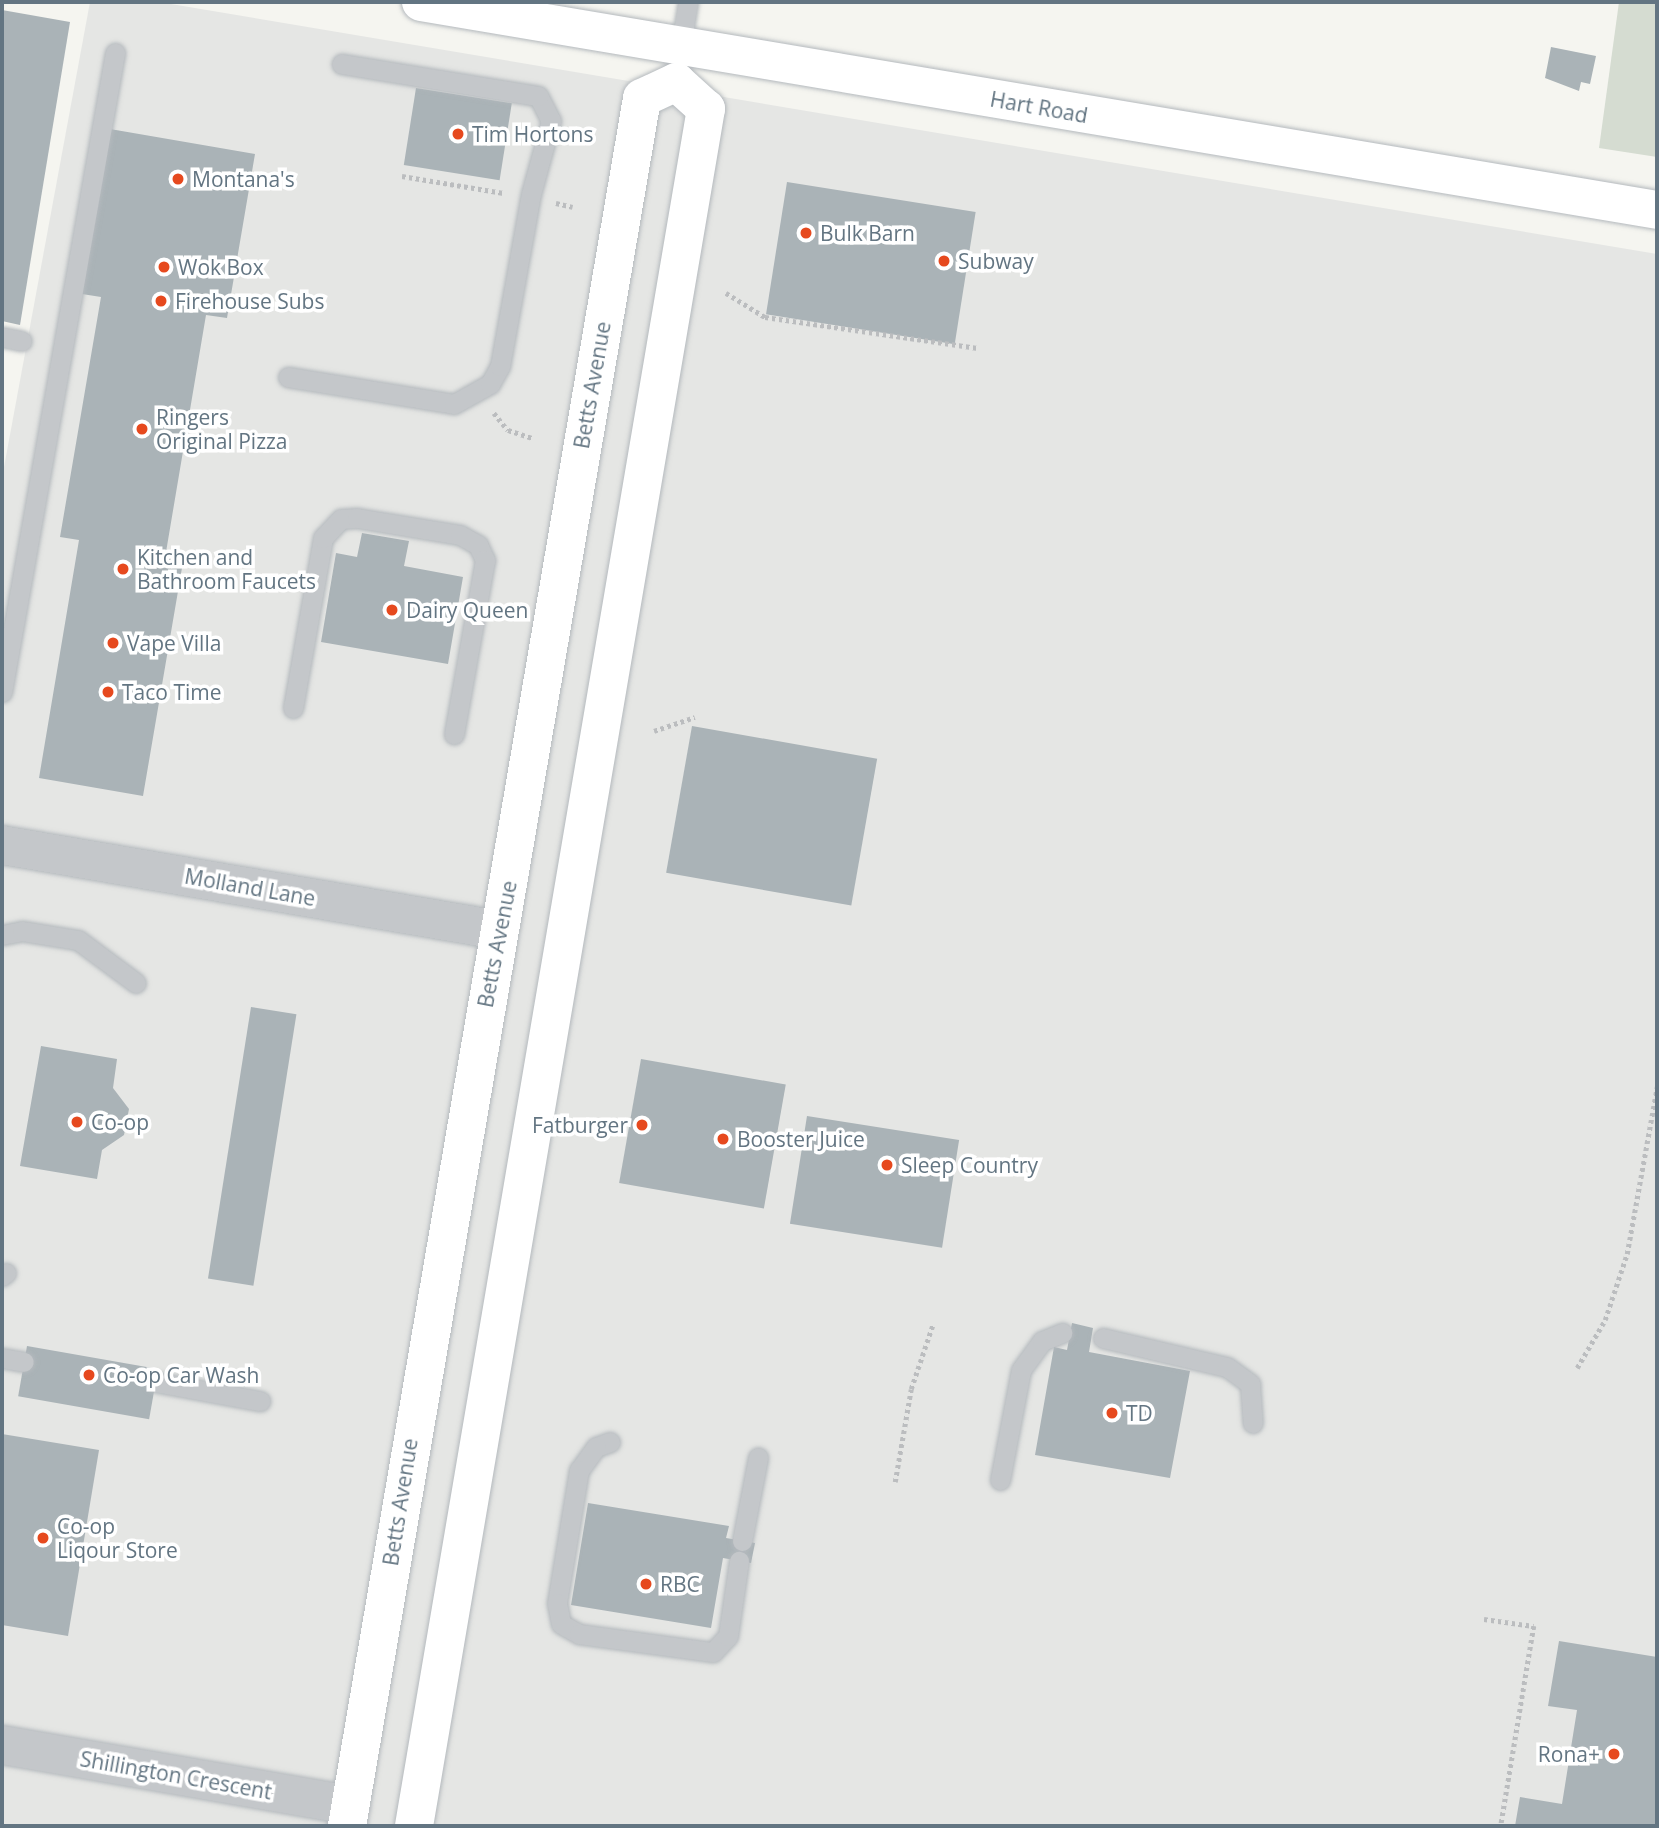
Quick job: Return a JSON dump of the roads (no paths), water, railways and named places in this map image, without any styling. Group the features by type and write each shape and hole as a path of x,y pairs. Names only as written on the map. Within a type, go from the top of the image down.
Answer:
{"main road":[{"name":"Hart Road","path":"421,2 1657,210"},
{"path":"414,1826 706,109 676,82 681,45"},
{"name":"Betts Avenue","path":"349,1815 642,98 676,82"}],"street":[{"name":"Molland Lane","path":"2,845 498,930"},
{"name":"Shillington Crescent","path":"2,1745 349,1815"}],"lane":[{"path":"681,45 688,2"},
{"path":"2,692 115,53"},
{"path":"288,377 454,404 478,394 500,366 530,197 551,121 538,96 342,64"},
{"path":"2,337 22,341"},
{"path":"293,708 323,538 341,519 357,518 460,535 478,545 485,560 454,734"},
{"path":"2,935 22,931 78,940 136,983"},
{"path":"1000,1480 1021,1370 1042,1340 1062,1333"},
{"path":"1103,1338 1227,1367 1250,1384 1253,1423"},
{"path":"2,1358 24,1362"},
{"path":"156,1382 260,1401"},
{"path":"610,1442 596,1447 579,1470 557,1603 561,1624 579,1634 713,1652 728,1636 740,1551 758,1458"}],"place":[{"name":"Tim Hortons","path":"458,134"},
{"name":"Montana's","path":"178,179"},
{"name":"Bulk Barn","path":"806,233"},
{"name":"Subway","path":"944,261"},
{"name":"Wok Box","path":"164,267"},
{"name":"Firehouse Subs","path":"161,301"},
{"name":"Ringers Original Pizza","path":"142,429"},
{"name":"Kitchen and Bathroom Faucets","path":"123,569"},
{"name":"Dairy Queen","path":"392,610"},
{"name":"Vape Villa","path":"113,643"},
{"name":"Taco Time","path":"108,692"},
{"name":"Co-op","path":"77,1122"},
{"name":"Fatburger","path":"642,1125"},
{"name":"Booster Juice","path":"723,1139"},
{"name":"Sleep Country","path":"887,1165"},
{"name":"Co-op Car Wash","path":"89,1375"},
{"name":"TD","path":"1112,1413"},
{"name":"Co-op Liqour Store","path":"43,1538"},
{"name":"RBC","path":"646,1584"},
{"name":"Rona+","path":"1614,1754"}]}
